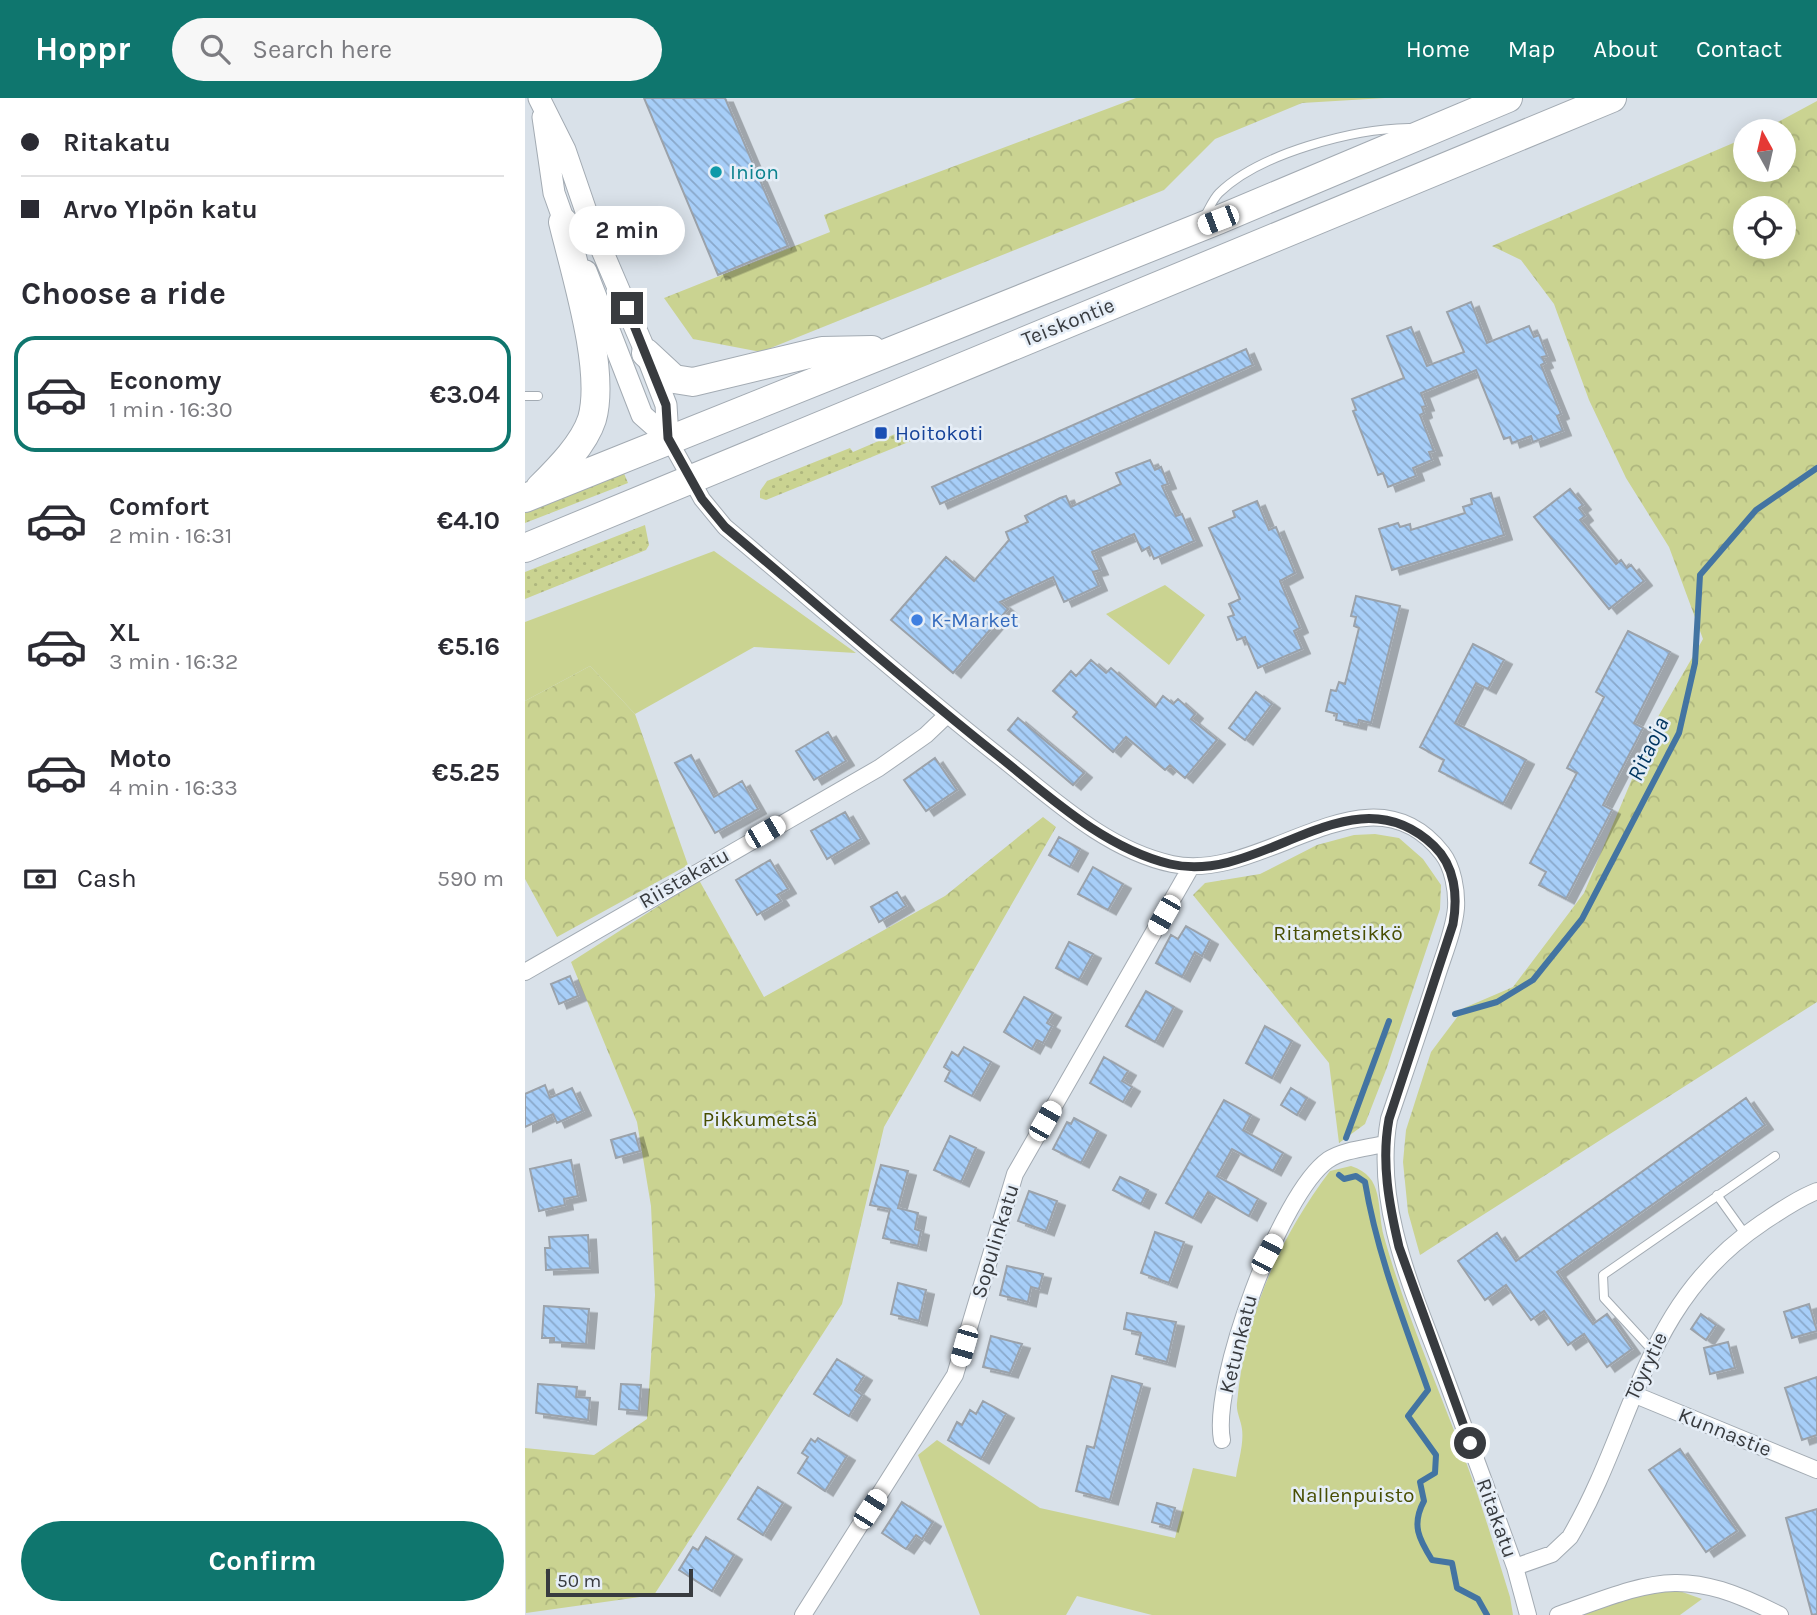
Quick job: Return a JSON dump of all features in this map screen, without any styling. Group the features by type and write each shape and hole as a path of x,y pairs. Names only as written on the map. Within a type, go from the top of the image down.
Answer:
{"highway":[{"name":"Teiskontie","path":"529,496 668,438 1198,228 1508,98"},
{"name":"Teiskontie","path":"525,548 1612,98"},
{"path":"529,496 576,447 591,419 593,358 563,222"},
{"path":"646,353 674,379 693,383 822,351 889,350"}],"street":[{"path":"540,101 546,151 563,222 585,268 642,415 668,438"},
{"path":"540,101 565,150 589,219 666,405 668,438"},
{"name":"Ritakatu","path":"668,438 708,508 725,527 947,715 1055,801 1112,841 1152,859 1191,867 1249,858 1320,827 1350,818 1396,820 1419,832 1443,855 1455,893 1453,924 1389,1119 1384,1144 1392,1216 1407,1273 1515,1567 1528,1615"},
{"name":"Riistakatu","path":"525,972 879,768 926,735 947,715"},
{"name":"Sopulinkatu","path":"803,1615 955,1375 1015,1174 1191,867"},
{"name":"Ketunkatu","path":"1222,1440 1222,1409 1242,1323 1255,1280 1272,1244 1323,1164 1338,1155 1384,1144"},
{"name":"Töyrytie","path":"1515,1567 1552,1554 1570,1537 1652,1350 1681,1300 1699,1277 1745,1234 1792,1203 1817,1191"},
{"name":"Kunnastie","path":"1633,1394 1817,1470"},
{"path":"1558,1615 1640,1586 1665,1581 1712,1586 1734,1593 1780,1615"}],"lane":[{"path":"525,396 538,396"},
{"path":"1652,1350 1604,1298 1603,1275 1775,1156"},
{"path":"1717,1195 1745,1234"}],"green space":[{"path":"1136,98 1385,98 1302,103 1215,139 1164,190 761,352 693,339 664,298 830,232 824,215"},
{"path":"1817,101 1817,1002 1420,1255 1408,1212 1403,1162 1406,1130 1431,1052 1464,1008 1513,987 1584,893 1659,715 1703,639 1669,547 1626,478 1589,400 1554,304 1521,260 1492,246 1733,143 1733,182 1796,182 1796,119 1783,119"},
{"path":"909,428 911,441 766,500 760,498 760,491 767,481 850,448 853,452"},
{"path":"623,471 628,483 525,523 525,513"},
{"path":"645,525 649,545 646,550 525,599 525,572"},
{"path":"714,551 856,653 754,647 635,714 590,666 525,701 525,622"},
{"path":"1165,585 1205,615 1169,665 1106,614"},
{"path":"590,666 635,714 688,865 557,937 525,879 525,701"},
{"name":"Pikkumetsä","path":"1043,817 1056,827 884,1127 842,1304 654,1595 526,1613 525,1448 594,1455 647,1419 655,1295 651,1206 637,1122 571,962 699,880 764,997 945,896"},
{"name":"Ritametsikkö","path":"1375,834 1399,838 1423,859 1441,885 1440,909 1365,1124 1339,1143 1329,1063 1193,895 1205,883 1260,874 1317,845 1354,835"},
{"name":"Nallenpuisto","path":"1351,1166 1362,1171 1374,1185 1392,1265 1476,1489 1510,1597 1513,1615 1152,1615 1077,1596 1066,1615 980,1615 918,1455 937,1440 1040,1508 1175,1538 1193,1468 1236,1477 1242,1441 1237,1406 1241,1371 1256,1310 1267,1280 1295,1224 1330,1171"},
{"path":"1671,1588 1702,1599 1680,1615 1583,1615 1614,1601"}],"building":[{"name":"Inion","path":"644,98 725,98 788,246 718,275"},
{"path":"1471,302 1487,343 1529,326 1534,337 1539,335 1547,356 1542,357 1545,363 1541,365 1561,414 1557,416 1563,431 1533,442 1531,436 1512,443 1510,437 1504,439 1476,370 1421,393 1426,406 1422,407 1424,413 1420,415 1434,451 1429,452 1432,460 1413,468 1416,476 1388,487 1383,473 1378,475 1353,411 1356,410 1352,399 1404,378 1387,336 1411,327 1427,366 1464,352 1447,312"},
{"path":"1246,349 1253,365 940,504 932,487"},
{"path":"1150,460 1155,470 1161,467 1168,484 1162,486 1176,516 1182,514 1194,541 1154,559 1149,547 1142,551 1134,534 1092,552 1100,570 1093,572 1099,586 1064,602 1053,577 1000,602 1008,609 953,673 891,620 946,557 974,581 1009,540 1006,532 1028,522 1025,516 1066,496 1071,507 1121,484 1116,473"},
{"path":"1570,489 1583,505 1579,508 1585,516 1580,520 1616,564 1621,560 1627,568 1631,565 1644,581 1609,609 1534,517"},
{"path":"1491,493 1504,535 1392,570 1379,529 1398,523 1400,527 1410,524 1411,530 1465,513 1463,507 1472,504 1471,499"},
{"path":"1257,501 1269,530 1276,527 1295,573 1280,581 1300,628 1294,631 1302,649 1258,668 1245,637 1237,640 1228,617 1234,615 1229,604 1240,599 1209,528 1235,517 1233,511"},
{"path":"1356,596 1400,606 1371,723 1359,720 1358,725 1336,720 1337,714 1326,711 1331,690 1336,691 1339,682 1345,684 1359,628 1354,626 1356,617 1351,616"},
{"path":"1628,631 1670,652 1634,723 1643,728 1603,805 1612,810 1566,899 1539,885 1546,872 1530,863 1577,773 1567,768 1604,697 1596,692"},
{"path":"1473,644 1504,660 1488,689 1476,683 1455,723 1526,760 1503,804 1439,771 1444,760 1420,747"},
{"path":"1091,660 1106,673 1111,668 1155,707 1163,696 1173,704 1178,699 1195,714 1191,719 1217,740 1185,778 1170,765 1165,770 1126,737 1113,752 1073,717 1077,712 1053,691 1071,671 1076,676"},
{"path":"1256,692 1272,704 1245,740 1229,728"},
{"path":"1018,718 1084,773 1073,785 1008,730"},
{"path":"828,732 846,761 814,780 796,751"},
{"path":"691,755 714,797 742,781 758,809 715,833 675,763"},
{"path":"935,758 957,790 926,811 904,780"},
{"path":"845,812 861,839 827,859 811,831"},
{"path":"1059,837 1080,849 1070,867 1049,855"},
{"path":"770,860 788,889 777,895 781,901 757,915 736,880"},
{"path":"1093,867 1123,884 1108,910 1078,894"},
{"path":"897,892 906,906 879,922 871,907"},
{"path":"1186,926 1210,940 1202,956 1195,952 1182,977 1156,963 1171,935 1178,939"},
{"path":"1069,942 1093,954 1079,980 1056,968"},
{"path":"570,976 578,996 559,1004 551,984"},
{"path":"1146,991 1174,1007 1155,1042 1126,1026"},
{"path":"1024,997 1053,1013 1047,1023 1052,1026 1043,1043 1037,1040 1032,1049 1004,1032"},
{"path":"1265,1026 1292,1041 1272,1078 1246,1063"},
{"path":"964,1047 991,1062 972,1096 945,1081 950,1071 944,1067 952,1052 958,1056"},
{"path":"1104,1057 1128,1071 1122,1081 1132,1087 1123,1102 1090,1083"},
{"path":"545,1085 550,1098 572,1088 583,1111 557,1123 553,1114 525,1127 525,1094"},
{"path":"1291,1088 1307,1098 1297,1115 1281,1105"},
{"path":"1746,1098 1765,1125 1557,1272 1593,1324 1607,1314 1632,1349 1607,1367 1584,1334 1568,1345 1544,1311 1531,1320 1506,1285 1485,1300 1458,1261 1497,1233 1516,1261"},
{"path":"1224,1100 1251,1115 1243,1130 1283,1153 1273,1171 1232,1149 1217,1176 1258,1199 1249,1216 1208,1192 1193,1218 1166,1203"},
{"path":"1074,1118 1098,1131 1081,1163 1053,1149 1067,1122 1071,1124"},
{"path":"635,1133 640,1151 616,1158 611,1140"},
{"path":"950,1136 976,1148 961,1182 934,1170"},
{"path":"571,1160 578,1196 564,1199 565,1205 539,1211 530,1169"},
{"path":"881,1165 908,1171 898,1208 918,1213 915,1229 921,1231 918,1246 883,1238 890,1209 870,1205"},
{"path":"1120,1177 1148,1190 1141,1204 1113,1190"},
{"path":"1029,1191 1057,1201 1046,1231 1018,1221"},
{"path":"1155,1232 1184,1242 1169,1283 1141,1273"},
{"path":"588,1235 590,1268 546,1270 545,1248 550,1248 549,1237"},
{"path":"1007,1266 1043,1274 1039,1289 1031,1287 1028,1302 1000,1295"},
{"path":"898,1283 926,1290 919,1321 891,1314"},
{"path":"1809,1304 1817,1331 1792,1338 1784,1312"},
{"path":"544,1306 589,1309 586,1344 554,1342 554,1338 542,1338"},
{"path":"1127,1313 1176,1322 1167,1362 1136,1354 1141,1333 1124,1329"},
{"path":"1701,1314 1716,1325 1706,1340 1691,1329"},
{"path":"991,1336 1022,1344 1010,1373 983,1367"},
{"path":"1728,1342 1735,1368 1710,1374 1704,1348"},
{"path":"837,1359 864,1376 855,1390 862,1395 849,1416 814,1394"},
{"path":"1112,1376 1142,1384 1110,1500 1076,1491 1087,1446 1094,1448"},
{"path":"1817,1377 1817,1435 1802,1440 1785,1388"},
{"path":"538,1384 577,1387 576,1397 590,1398 588,1420 536,1413"},
{"path":"621,1384 641,1385 639,1411 619,1409"},
{"path":"983,1401 1006,1414 981,1459 948,1440 957,1422 962,1425 970,1410 976,1414"},
{"path":"818,1438 847,1456 825,1491 798,1473 808,1457 802,1453 811,1439 815,1442"},
{"path":"1680,1449 1737,1531 1706,1552 1649,1470"},
{"path":"758,1487 783,1503 763,1535 738,1519"},
{"path":"902,1502 933,1522 922,1539 916,1535 906,1549 882,1533"},
{"path":"1157,1503 1175,1508 1170,1527 1152,1522"},
{"path":"1817,1509 1817,1614 1812,1615 1786,1518"},
{"path":"706,1537 734,1555 712,1591 679,1570 693,1547 698,1550"}],"waterway":[{"name":"Ritaoja","path":"1455,1014 1497,1002 1533,980 1582,919 1679,733 1695,663 1700,575 1756,510 1817,468"},
{"path":"1346,1138 1389,1021"},
{"path":"1339,1175 1344,1179 1356,1176 1365,1182 1384,1262 1428,1390 1408,1416 1436,1455 1435,1473 1420,1482 1424,1501 1417,1525 1420,1538 1432,1560 1452,1563 1457,1588 1478,1599 1487,1615"}],"place":[{"name":"Inion","path":"716,172"},
{"name":"Hoitokoti","path":"881,433"},
{"name":"K-Market","path":"917,620"}],"route":[{"path":"627,308 666,405 668,438 708,508 725,527 947,715 1083,822 1112,841 1152,859 1191,867 1249,858 1320,827 1350,818 1396,820 1419,832 1443,855 1453,879 1456,908 1453,924 1389,1119 1384,1144 1387,1182 1399,1247 1470,1443"}]}
